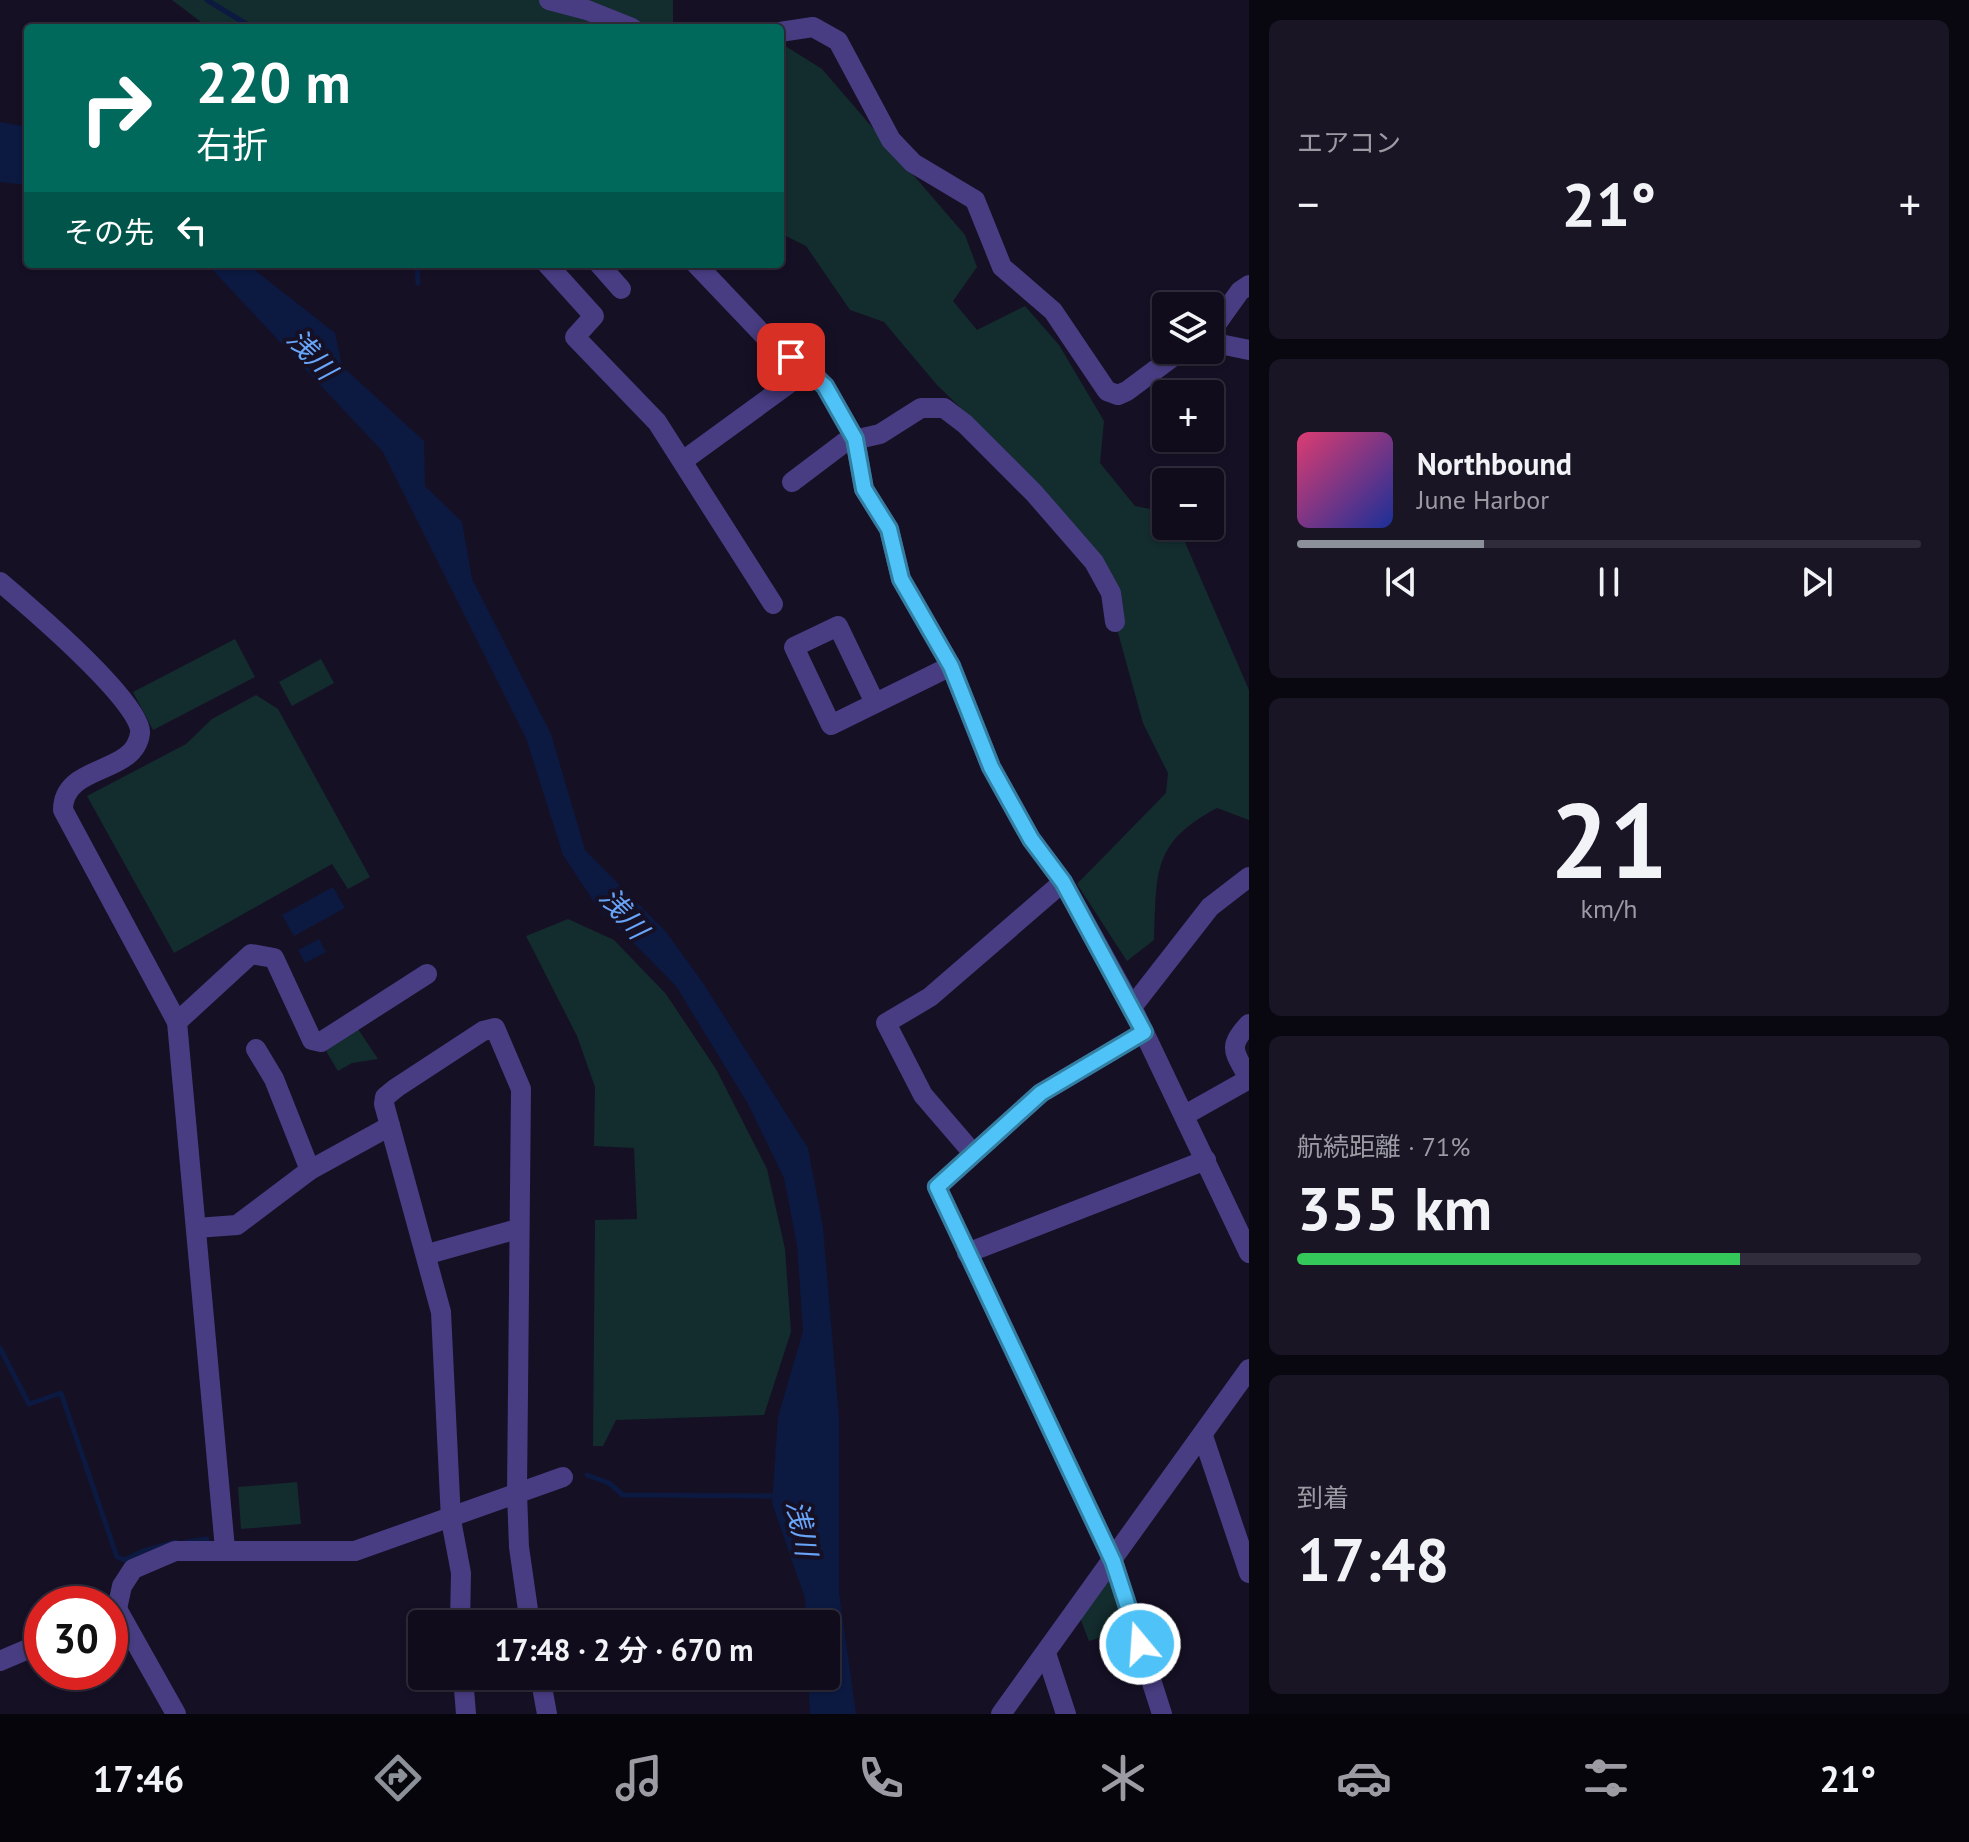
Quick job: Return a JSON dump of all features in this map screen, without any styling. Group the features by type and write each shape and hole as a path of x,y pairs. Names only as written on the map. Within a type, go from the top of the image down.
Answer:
{"street":[{"path":"549,0 622,24"},
{"path":"784,31 813,27 838,41 891,140 913,163 975,200 1002,267 1053,311 1107,391 1118,395 1127,391 1163,364"},
{"path":"551,268 594,316 575,337 657,422 773,604"},
{"path":"603,268 621,289"},
{"path":"700,268 773,345 809,369 825,386 855,439 864,489 889,529 901,579 951,666 991,767 1031,839 1063,882 1132,1007 1249,1253"},
{"path":"1224,313 1240,291 1249,285"},
{"path":"1224,345 1249,350"},
{"path":"684,460 809,369"},
{"path":"792,482 845,442 880,434 921,408 944,408 965,424 1034,493 1084,550 1111,593 1115,622"},
{"path":"0,582 115,688 139,720 141,730 134,749 71,786 63,801 63,810 177,1022 225,1549"},
{"path":"875,703 838,626 794,647 831,725 951,666"},
{"path":"1132,1007 1210,907 1249,877"},
{"path":"972,1152 923,1095 886,1023 930,997 1063,882"},
{"path":"177,1022 251,954 274,958 312,1040 321,1042 427,974"},
{"path":"1185,1115 1249,1079 1233,1049 1235,1040 1249,1024"},
{"path":"460,1610 461,1573 451,1520 441,1312 428,1254 390,1126 385,1097 483,1031 495,1028 521,1089 517,1493 519,1547 528,1610"},
{"path":"1144,1032 1041,1093 972,1152 937,1187 1113,1561 1162,1714"},
{"path":"256,1049 274,1079 310,1170"},
{"path":"196,1228 237,1225 310,1170 390,1126"},
{"path":"967,1253 1206,1160"},
{"path":"428,1254 518,1229"},
{"path":"1001,1714 1249,1369"},
{"path":"1203,1436 1241,1526 1249,1573"},
{"path":"122,1586 133,1569 150,1559 175,1551 225,1549 317,1554 355,1551 451,1520 563,1477"},
{"path":"128,1635 176,1714"},
{"path":"0,1661 24,1651"},
{"path":"1046,1653 1066,1714"},
{"path":"464,1690 466,1714"},
{"path":"543,1690 547,1714"}],"green space":[{"path":"172,0 673,0 673,24 204,24"},
{"path":"784,47 787,47 822,69 965,235 977,267 953,301 977,330 1025,306 1059,345 1104,421 1100,463 1135,506 1152,509 1152,540 1184,540 1249,690 1249,820 1217,808 1180,834 1169,847 1158,878 1154,940 1127,961 1077,884 1166,793 1168,773 1143,723 1115,622 1111,593 1008,454 937,385 884,322 850,310 806,246 784,235"},
{"path":"235,639 255,677 153,730 133,692"},
{"path":"321,659 334,683 292,706 279,682"},
{"path":"256,695 278,709 370,877 348,889 332,864 174,953 87,796 186,744 212,719"},
{"path":"568,919 614,940 666,994 716,1069 767,1169 785,1249 791,1332 764,1415 616,1420 603,1446 593,1446 595,1220 637,1219 634,1148 594,1146 595,1087 577,1036 526,936"},
{"path":"358,1029 378,1059 352,1063 338,1071 326,1051"},
{"path":"297,1482 301,1524 241,1529 238,1487"},
{"path":"1113,1561 1125,1630 1089,1641 1077,1610"}],"water":[{"path":"0,122 24,126 24,185 0,182"},
{"name":"浅川","path":"211,268 252,268 335,333 342,366 424,441 425,486 462,522 472,579 551,734 585,850 666,932 703,983 808,1148 823,1227 839,1418 839,1592 856,1714 810,1714 809,1690 840,1690 840,1610 805,1610 805,1598 772,1503 778,1417 803,1331 797,1245 784,1178 748,1104 676,986 596,905 563,855 526,738 383,452"},
{"path":"333,887 345,908 294,936 282,915"},
{"path":"319,939 326,952 305,963 298,950"}],"waterway":[{"path":"207,0 246,24"},
{"path":"417,268 418,283"},
{"path":"0,1348 29,1404 61,1393 117,1557 125,1560 143,1551 176,1542"},
{"name":"浅川","path":"587,1475 609,1483 623,1495 775,1496"},
{"path":"186,1542 207,1539"}],"route":[{"path":"791,357 809,369 825,386 855,439 864,489 889,529 901,579 951,666 991,767 1031,839 1063,882 1144,1032 1041,1093 972,1152 937,1187 1113,1561 1140,1644"}]}
